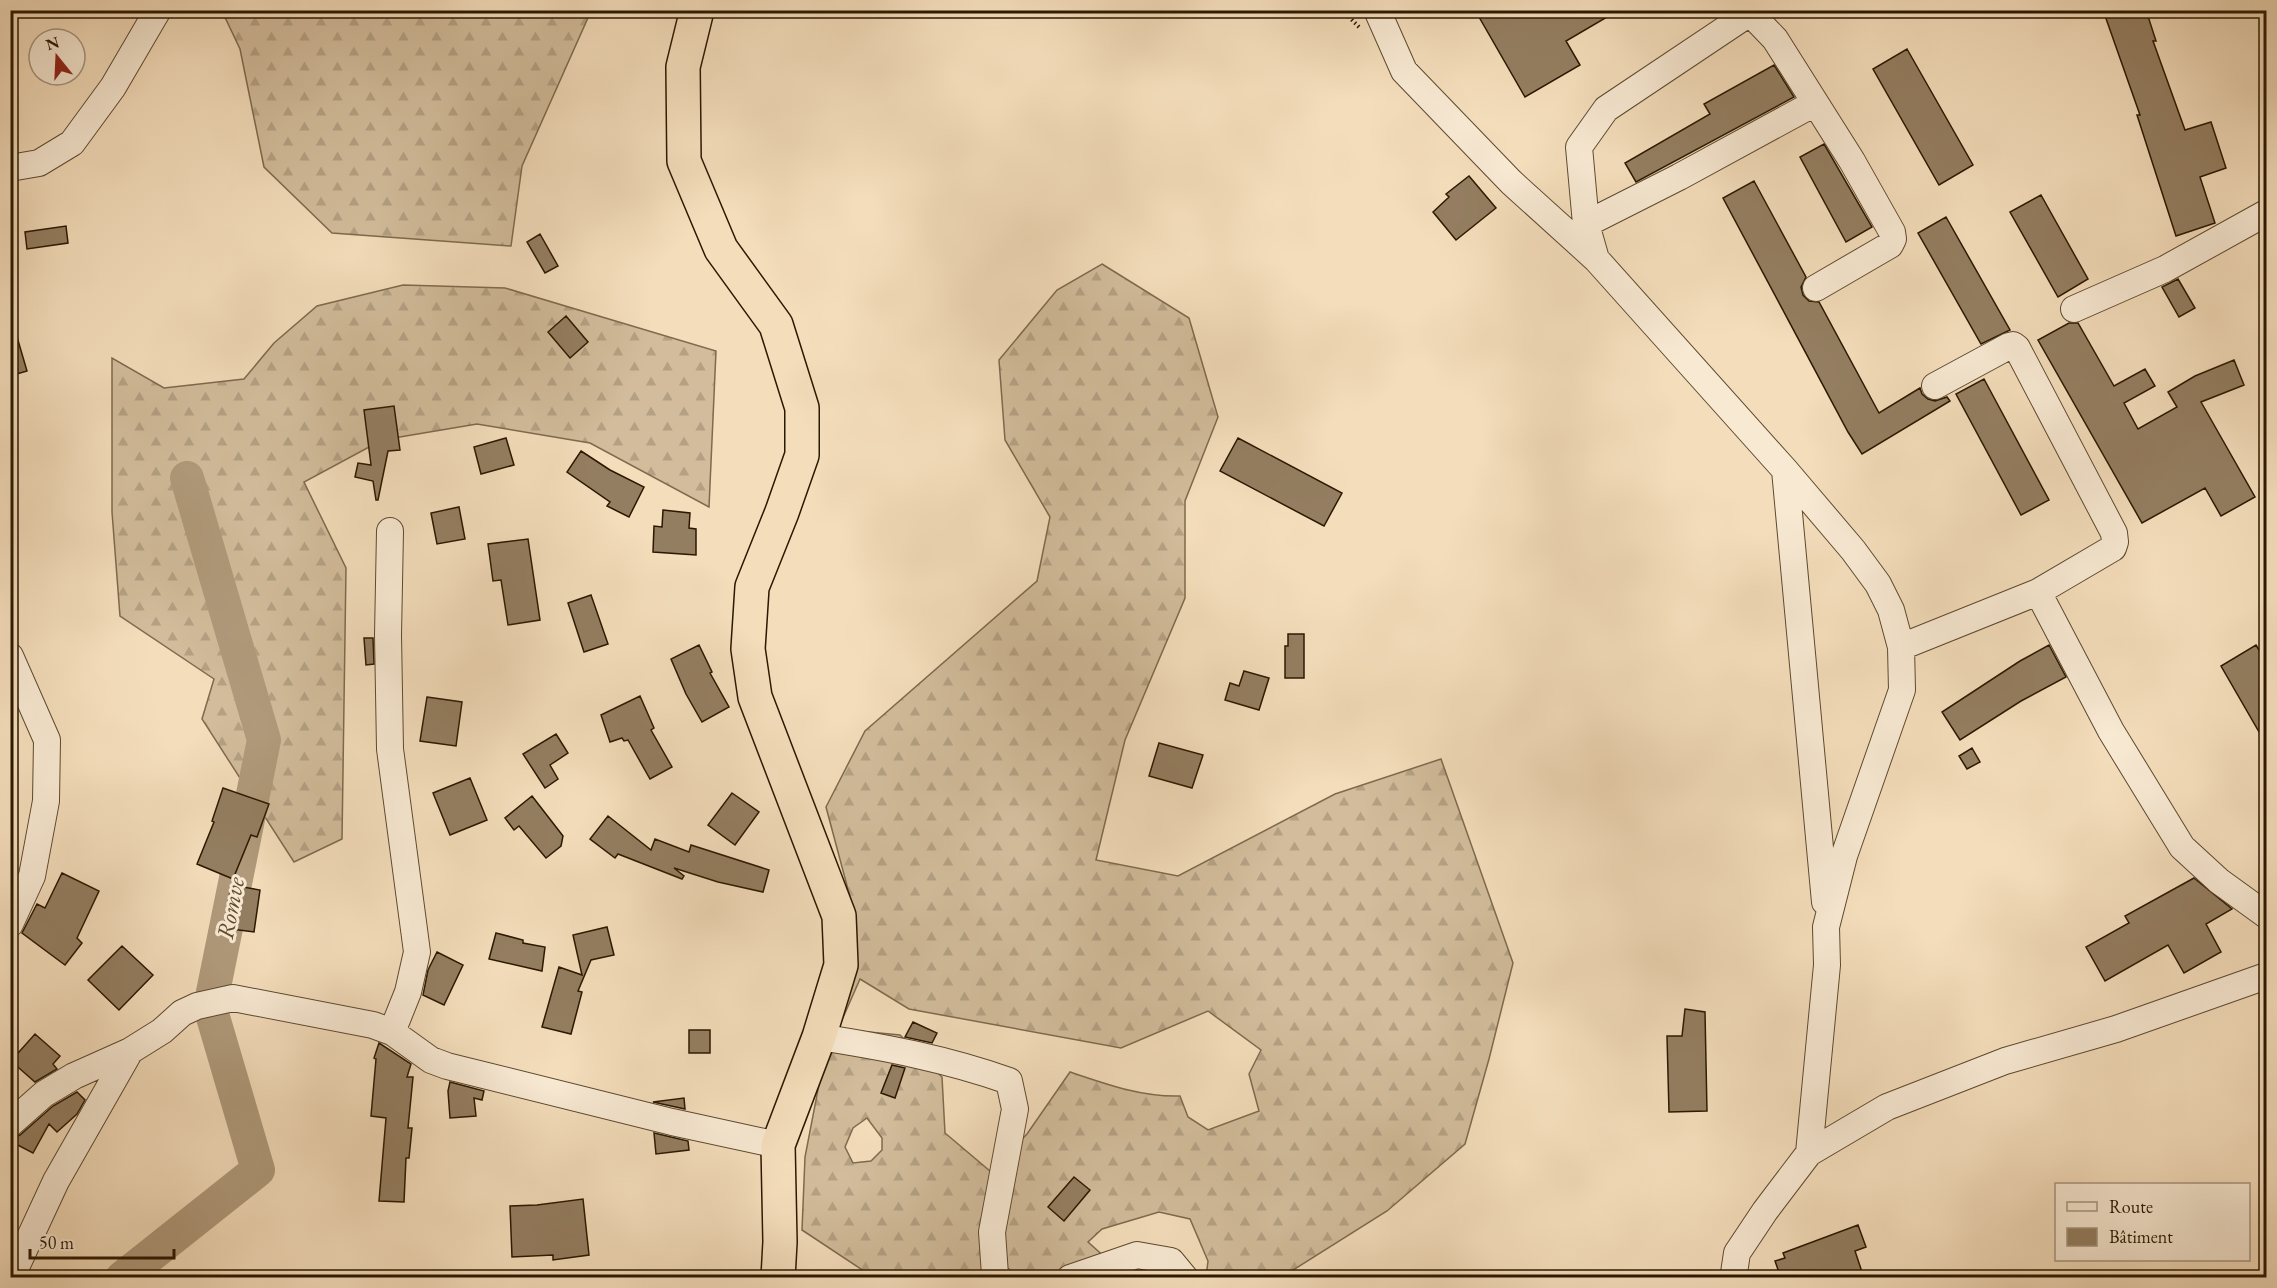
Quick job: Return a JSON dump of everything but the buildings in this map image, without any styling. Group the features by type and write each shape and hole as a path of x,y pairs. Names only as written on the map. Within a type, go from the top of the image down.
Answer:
{"highway":[{"path":"697,10 683,67 684,161 721,249 776,325 802,408 802,455 752,587 748,649 755,696 839,916 841,964 819,1037 778,1145 780,1242 778,1278"}],"street":[{"path":"10,168 39,162 72,143 113,87 158,10"},
{"path":"1377,10 1404,71 1511,182 1596,259 1785,470 1853,550 1878,584 1891,610 1901,647 1902,690 1844,856 1826,927"},
{"path":"1596,259 1586,224 1579,147 1606,109 1752,12 1775,39 1852,162 1892,232 1893,239 1890,245 1816,288"},
{"path":"1586,224 1679,177 1815,103"},
{"path":"2074,309 2165,269 2266,213"},
{"path":"1901,647 2038,592 2113,548 2115,542 2114,532 2017,348 2013,345 2009,346 1935,386"},
{"path":"1785,470 1821,842 1826,927 1827,965 1809,1153"},
{"path":"390,531 388,635 390,749 417,952 408,992 392,1032"},
{"path":"2038,592 2111,731 2181,847 2219,881 2266,915"},
{"path":"10,656 48,740 46,801 32,876 10,924"},
{"path":"1736,1278 1734,1273 1737,1253 1765,1211 1809,1153 1887,1107 2006,1061 2116,1029 2266,976"},
{"path":"10,1124 44,1094 74,1076 130,1051 162,1031 182,1013 197,1006 233,999 256,1001 373,1025 392,1032 431,1060 447,1066 672,1122 778,1145"},
{"path":"819,1037 893,1049 970,1068 1009,1081 1015,1109 992,1232 995,1275 999,1278"},
{"path":"11,1278 56,1181 130,1051"},
{"path":"1070,1278 1137,1255 1171,1261 1185,1278"}],"green space":[{"path":"222,11 591,11 522,166 511,246 332,233 264,167 240,49"},
{"path":"1102,264 1189,318 1218,417 1185,501 1185,598 1125,740 1096,860 1178,876 1335,794 1441,759 1513,963 1465,1144 1387,1211 1282,1277 1206,1277 1208,1261 1190,1219 1159,1212 1102,1229 1088,1242 1127,1277 873,1277 802,1230 805,1157 853,908 826,807 865,731 1037,581 1050,517 1005,440 999,360 1057,290","holes":["860,979 909,1009 1121,1048 1208,1011 1261,1050 1249,1074 1259,1111 1208,1130 1188,1117 1180,1096 1138,1092 1070,1072 1027,1134 990,1171 945,1133 942,1077 900,1035 838,1029","867,1118 882,1138 882,1150 871,1161 853,1163 845,1147 853,1128"]},
{"path":"403,285 505,288 716,351 709,507 590,443 477,424 382,440 304,482 346,568 342,839 294,862 202,719 214,679 120,616 112,512 112,358 164,388 244,379 274,343 317,306"}],"waterway":[{"name":"Romve","path":"122,1278 258,1170 210,1007 264,740 187,478"}]}
